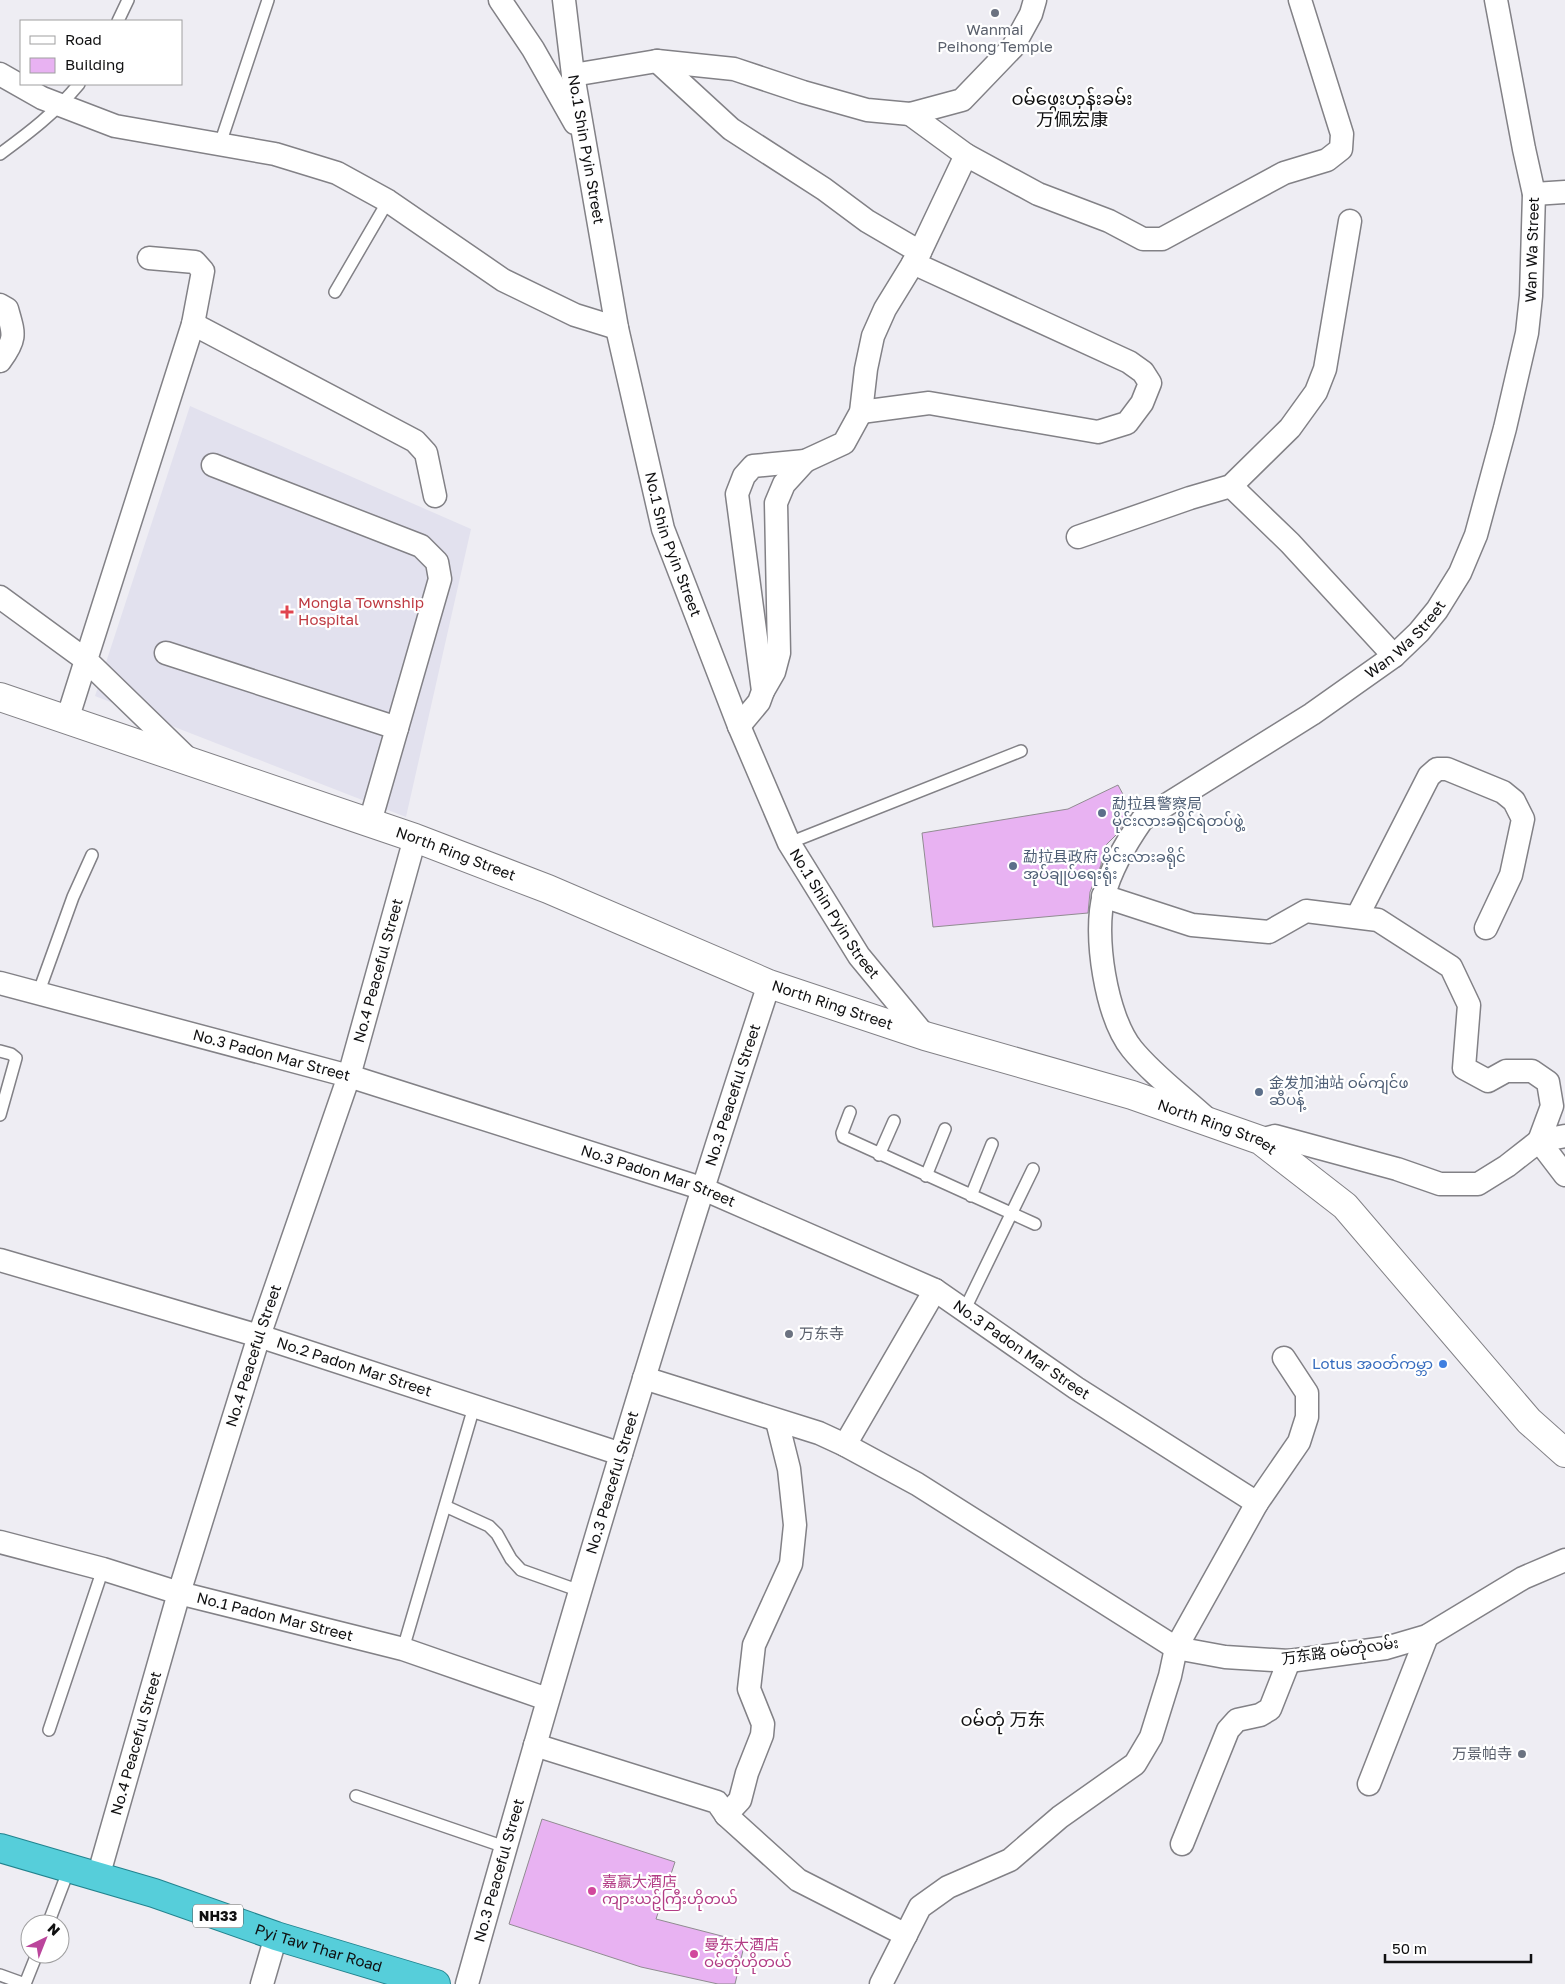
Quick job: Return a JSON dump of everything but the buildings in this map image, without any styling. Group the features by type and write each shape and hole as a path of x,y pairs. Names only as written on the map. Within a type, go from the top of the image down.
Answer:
{"highway":[{"name":"Pyi Taw Thar Road","path":"0,1848 154,1893 408,1980 436,1984"}],"street":[{"path":"500,0 533,49 584,139"},
{"name":"No.1 Shin Pyin Street","path":"564,0 572,75 617,328 664,529 739,726 789,843 858,956 925,1036"},
{"path":"572,75 657,61 734,70 867,110 910,114 962,100 1013,47 1031,14 1035,0"},
{"path":"910,114 966,155 1038,194 1109,221 1143,239 1162,239 1284,173 1327,160 1341,149 1342,134 1300,0"},
{"name":"Wan Wa Street","path":"1211,1123 1152,1070 1131,1048 1120,1028 1101,962 1103,896 1112,872 1127,842 1142,820 1312,714 1394,656 1420,632 1437,610 1460,573 1476,535 1506,428 1527,333 1531,296 1534,194 1496,0"},
{"path":"657,61 731,128 824,189 917,257 1129,362 1143,372 1150,383 1142,403 1126,422 1098,432 929,403 862,412"},
{"path":"0,74 42,98 115,126 275,154 337,173 388,200 503,280 575,315 617,328"},
{"path":"763,691 737,494 744,476 753,466 806,461 844,443 862,412 866,369 873,336 885,309 917,257 966,155"},
{"path":"1534,194 1565,192"},
{"path":"1078,537 1190,498 1231,486 1290,428 1316,392 1325,369 1350,222"},
{"path":"67,720 193,324 203,271 195,262 149,258"},
{"path":"0,305 7,309 14,333 7,352 0,361"},
{"path":"193,324 415,441 426,453 435,496"},
{"path":"739,726 759,702 774,672 779,654 776,503 784,484 806,461"},
{"path":"213,465 421,546 437,562 440,579 370,822"},
{"path":"1231,486 1290,543 1394,656"},
{"path":"0,597 86,660 190,762"},
{"path":"166,653 397,728"},
{"name":"North Ring Street","path":"0,697 415,838 548,889 769,984 925,1036 1132,1094 1260,1140 1346,1206 1529,1421 1565,1453"},
{"path":"1357,917 1429,776 1437,769 1447,769 1503,792 1514,802 1523,819 1511,875 1486,928"},
{"name":"No.4 Peaceful Street","path":"98,1877 178,1593 259,1336 349,1076 415,838"},
{"path":"1103,896 1192,925 1269,932 1306,911 1378,920 1451,967 1469,1005 1464,1068 1488,1081 1506,1071 1532,1071 1548,1082 1552,1106 1539,1141"},
{"name":"No.3 Padon Mar Street","path":"0,983 349,1076 702,1188 935,1290 1076,1388 1256,1503"},
{"name":"No.3 Peaceful Street","path":"467,1984 547,1699 702,1188 769,984"},
{"path":"1260,1140 1275,1136 1397,1169 1440,1184 1478,1184 1507,1166 1539,1141 1565,1136"},
{"path":"1539,1141 1565,1175"},
{"name":"No.2 Padon Mar Street","path":"0,1260 259,1336 621,1454"},
{"path":"845,1444 935,1290"},
{"path":"881,1984 920,1908 948,1887 1010,1860 1060,1817 1135,1764 1151,1737 1170,1676 1176,1648 1256,1503 1299,1442 1307,1417 1307,1393 1284,1358"},
{"path":"644,1378 845,1444 918,1484 1176,1648"},
{"path":"726,1816 740,1800 764,1724 749,1689 754,1645 791,1564 795,1525 789,1470 777,1421"},
{"name":"No.1 Padon Mar Street","path":"0,1542 103,1569 178,1593 403,1649 547,1699"},
{"name":"万东路 ဝမ်တုံလမ်း","path":"1176,1648 1225,1657 1289,1661 1386,1648 1427,1636 1523,1578 1565,1560"},
{"path":"1369,1784 1427,1636"},
{"path":"1182,1844 1228,1730 1237,1720 1260,1715 1270,1709 1289,1661"},
{"path":"535,1745 717,1802 726,1816 798,1880 906,1935"},
{"path":"262,1984 276,1936"}],"lane":[{"path":"118,20 128,0"},
{"path":"220,144 268,0"},
{"path":"0,154 41,124 61,106 78,85"},
{"path":"335,292 388,200"},
{"path":"789,843 1020,752"},
{"path":"38,994 70,905 92,855"},
{"path":"0,1051 11,1054 16,1058 0,1115"},
{"path":"850,1112 842,1133 844,1138 878,1155 1035,1224"},
{"path":"878,1155 894,1121"},
{"path":"926,1176 945,1129"},
{"path":"971,1196 992,1144"},
{"path":"964,1311 1033,1169"},
{"path":"403,1649 474,1406"},
{"path":"445,1506 489,1526 497,1534 511,1560 521,1570 580,1591"},
{"path":"50,1730 103,1569"},
{"path":"356,1796 506,1847"},
{"path":"52,1914 69,1869"},
{"path":"0,1976 25,1984 33,1964"}],"shaded area":[{"name":"Mongla Township Hospital","path":"190,406 471,529 406,817 95,696"}],"place":[{"name":"Wanmai Peihong Temple","path":"995,13"},
{"name":"Mongla Township Hospital","path":"287,612"},
{"name":"勐拉县警察局 မိုင်းလားခရိုင်ရဲတပ်ဖွဲ့","path":"1102,813"},
{"name":"勐拉县政府 မိုင်းလားခရိုင် အုပ်ချုပ်ရေးရုံး","path":"1013,866"},
{"name":"金发加油站 ဝမ်ကျင်ဖ ဆီပန့်","path":"1259,1092"},
{"name":"万东寺","path":"789,1334"},
{"name":"Lotus အဝတ်ကမ္ဘာ","path":"1443,1364"},
{"name":"万景帕寺","path":"1522,1754"},
{"name":"嘉赢大酒店 ကျားယဥ်ကြီးဟိုတယ်","path":"592,1891"},
{"name":"曼东大酒店 ဝမ်တုံဟိုတယ်","path":"694,1954"}],"district":[{"name":"ဝမ်ဖွေးဟုန်းခမ်း 万佩宏康","path":"1072,109"},
{"name":"ဝမ်တုံ 万东","path":"1003,1720"}]}
